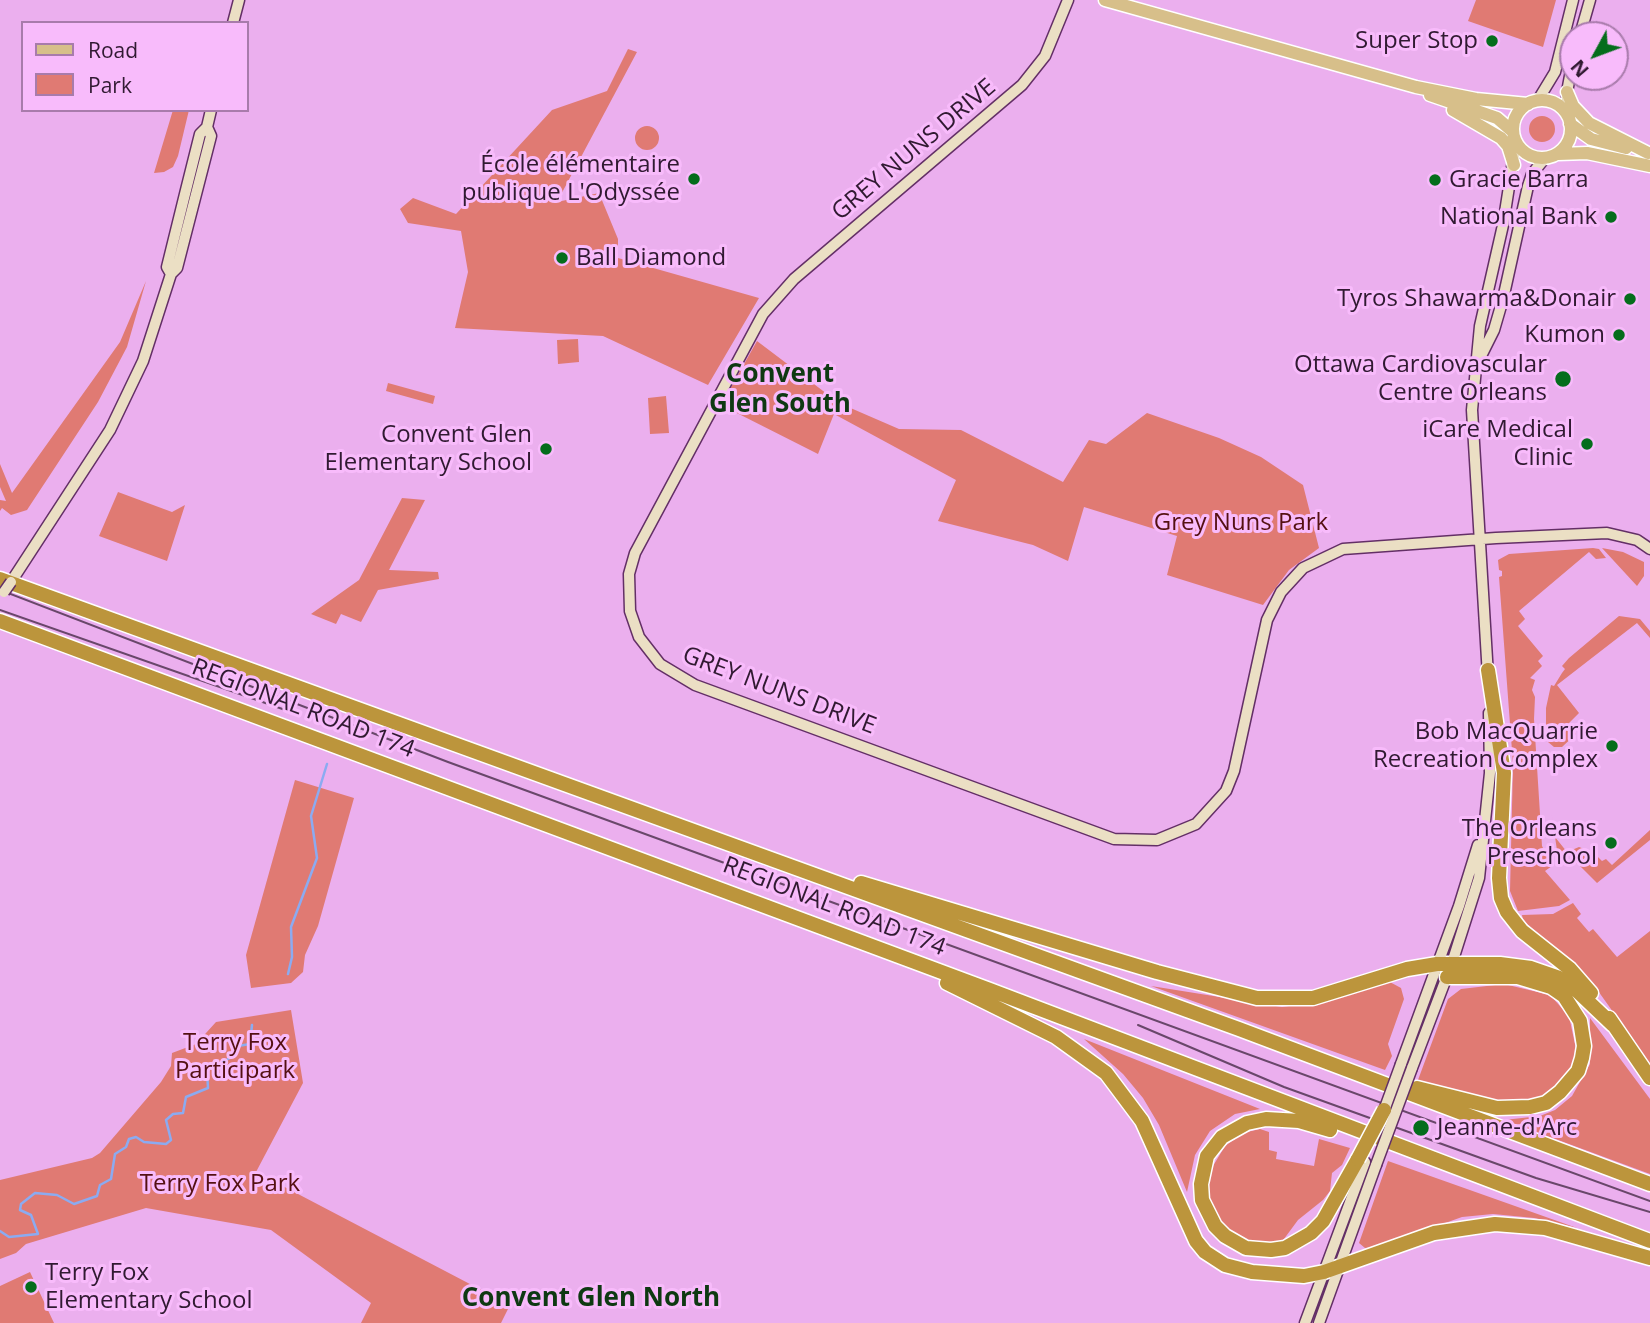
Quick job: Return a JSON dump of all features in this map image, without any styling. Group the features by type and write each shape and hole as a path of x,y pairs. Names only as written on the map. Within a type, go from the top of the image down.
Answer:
{"highway":[{"name":"REGIONAL ROAD 174","path":"0,579 1239,1029 1650,1184"},
{"name":"REGIONAL ROAD 174","path":"0,621 710,885 1650,1241"},
{"path":"1488,670 1504,773 1499,878 1501,898 1516,924 1570,969 1650,1078"},
{"path":"724,843 1157,972 1257,998 1313,998 1407,969 1500,964 1543,972 1574,988 1613,1025"},
{"path":"710,885 928,974 992,1003 1076,1050 1106,1073 1130,1101 1153,1140 1186,1226 1205,1252 1225,1265 1252,1272 1290,1276 1324,1272 1434,1233 1495,1224 1545,1228 1650,1258"},
{"path":"1239,1029 1400,1083 1497,1108 1530,1107 1546,1103 1560,1092 1578,1071 1584,1046 1580,1021 1564,996 1536,981 1445,968"},
{"path":"1390,1112 1367,1162 1323,1221 1305,1237 1285,1248 1257,1250 1236,1244 1215,1226 1202,1200 1203,1168 1213,1146 1232,1129 1266,1119 1300,1121 1322,1127 1508,1189"}],"main road":[{"path":"234,21 239,0"},
{"name":"GREY NUNS DRIVE","path":"1069,0 1045,56 1022,85 794,279 763,314 635,553 628,598 631,617 646,647 668,670 695,685 1114,839 1157,840 1196,824 1226,791 1234,771 1267,620 1281,592 1294,576 1321,558 1343,550 1606,533 1637,540 1650,549"},
{"path":"1105,0 1416,87 1476,99 1555,103 1568,119 1591,139 1649,158"},
{"path":"1390,1112 1445,968 1482,832 1490,773 1488,670 1471,433 1475,368 1480,326 1514,164 1516,115 1533,102 1555,72 1573,0"},
{"path":"1584,21 1590,0"},
{"path":"1416,87 1501,138 1508,146 1514,164"},
{"path":"1475,368 1494,330 1532,174 1569,141 1567,92"},
{"path":"1567,92 1573,106 1589,123 1649,158"},
{"path":"1438,99 1497,118 1528,155 1587,153 1649,158"},
{"path":"0,597 123,406 150,344 171,274 177,268 200,183 211,136 207,127 211,112"},
{"path":"1305,1323 1367,1162"},
{"path":"1319,1323 1341,1266 1367,1162"}],"green space":[{"path":"1476,0 1556,0 1543,47 1468,21"},
{"path":"628,49 637,52 557,202 599,193 618,239 618,258 759,298 708,385 603,336 455,328 468,272 461,231 408,223 400,209 413,198 456,214 552,110 607,91"},
{"path":"172,112 189,112 173,167 154,173"},
{"path":"1542,116 1551,120 1555,129 1551,138 1542,142 1533,138 1529,129 1533,120"},
{"path":"647,126 656,129 659,138 656,147 647,150 638,147 635,138 638,129"},
{"path":"146,281 127,347 98,402 27,510 11,515 2,508 0,511 0,500 6,501 0,487 0,464 12,493 120,342"},
{"path":"578,339 579,362 558,364 557,340"},
{"name":"Grey Nuns Park","path":"757,341 839,403 899,429 961,430 1063,482 1089,440 1106,444 1147,413 1219,438 1261,457 1303,485 1319,548 1289,570 1263,605 1167,575 1177,536 1084,507 1068,561 1033,545 938,521 956,480 834,414 818,454 721,405"},
{"path":"388,383 435,396 433,404 386,391"},
{"path":"666,396 669,433 650,434 648,398"},
{"path":"118,492 172,512 185,505 167,561 99,536"},
{"path":"402,498 425,500 389,570 438,572 439,579 378,590 361,622 341,614 336,624 311,614 359,580"},
{"path":"1602,548 1623,552 1644,562 1644,576 1637,586"},
{"path":"1599,549 1606,558 1596,559 1589,552 1519,611 1525,619 1518,626 1543,656 1538,661 1542,666 1530,678 1535,680 1532,690 1535,697 1542,846 1552,866 1545,871 1570,900 1559,906 1518,911 1510,891 1513,764 1499,577 1502,576 1502,571 1499,570 1498,560 1509,554"},
{"path":"1619,616 1640,619 1650,631 1650,638 1637,623 1557,685 1579,713 1569,723 1576,734 1562,747 1554,747 1548,742 1546,729 1546,708 1551,685 1554,686 1565,669 1562,666 1569,658"},
{"name":"Terry Fox Participark","path":"295,780 354,798 318,926 305,955 303,972 291,983 251,988 246,955"},
{"path":"1650,830 1650,840 1597,883 1580,866 1595,854 1612,865"},
{"path":"1555,837 1567,852 1579,847 1592,852 1577,864 1568,852 1560,860"},
{"path":"1573,903 1581,914 1577,918 1589,932 1593,929 1617,957 1650,931 1650,1064 1596,988 1523,920 1522,915 1553,914"},
{"path":"1388,981 1401,988 1404,999 1388,1044 1392,1056 1385,1070 1151,986 1282,1007 1319,1002"},
{"path":"1504,984 1550,995 1569,1016 1576,1049 1573,1065 1554,1090 1542,1098 1509,1106 1451,1093 1418,1080 1448,999 1461,989"},
{"name":"Terry Fox Park","path":"291,1010 303,1083 256,1172 510,1305 501,1323 361,1323 371,1303 271,1230 146,1208 26,1244 16,1253 0,1259 0,1180 92,1158 100,1153 161,1082 171,1066 172,1053 196,1044 216,1022"},
{"path":"1590,1018 1650,1099 1650,1174 1504,1120 1540,1116 1555,1110 1572,1096 1590,1064"},
{"path":"1084,1039 1260,1109 1235,1114 1210,1131 1195,1155 1187,1192 1159,1125 1143,1098 1123,1074"},
{"path":"1260,1129 1269,1132 1269,1150 1277,1152 1276,1159 1314,1166 1319,1139 1350,1148 1342,1165 1332,1173 1330,1191 1323,1200 1298,1220 1281,1243 1257,1245 1234,1238 1213,1214 1207,1188 1210,1171 1225,1146 1243,1133"},
{"path":"1388,1161 1577,1228 1534,1218 1493,1214 1462,1217 1378,1247 1365,1248 1359,1243"},
{"path":"30,1272 54,1323 0,1323 0,1286"}],"waterway":[{"path":"288,974 292,957 291,927 317,858 311,816 327,764"},
{"path":"0,1231 9,1237 38,1234 31,1215 20,1210 21,1204 35,1193 57,1195 74,1204 97,1196 100,1185 111,1179 115,1154 126,1147 129,1139 136,1137 144,1142 166,1144 171,1140 166,1120 173,1114 183,1113 186,1097 208,1088 207,1070 232,1057 238,1046 250,1044 252,1025"}],"tram line":[{"path":"0,590 448,762 1650,1201"},
{"path":"0,610 291,712"},
{"path":"1138,1025 1284,1087 1536,1178 1650,1212"}],"place":[{"name":"Super Stop","path":"1492,41"},
{"name":"École élémentaire publique L'Odyssée","path":"694,179"},
{"name":"Gracie Barra","path":"1435,180"},
{"name":"National Bank","path":"1611,217"},
{"name":"Ball Diamond","path":"562,258"},
{"name":"Tyros Shawarma&Donair","path":"1630,299"},
{"name":"Kumon","path":"1619,335"},
{"name":"Ottawa Cardiovascular Centre Orleans","path":"1563,379"},
{"name":"iCare Medical Clinic","path":"1587,444"},
{"name":"Convent Glen Elementary School","path":"546,449"},
{"name":"Bob MacQuarrie Recreation Complex","path":"1612,746"},
{"name":"The Orleans Preschool","path":"1611,843"},
{"name":"Jeanne-d'Arc","path":"1421,1128"},
{"name":"Terry Fox Elementary School","path":"31,1287"}],"district":[{"name":"Convent Glen South","path":"780,390"},
{"name":"Convent Glen North","path":"591,1299"}]}
